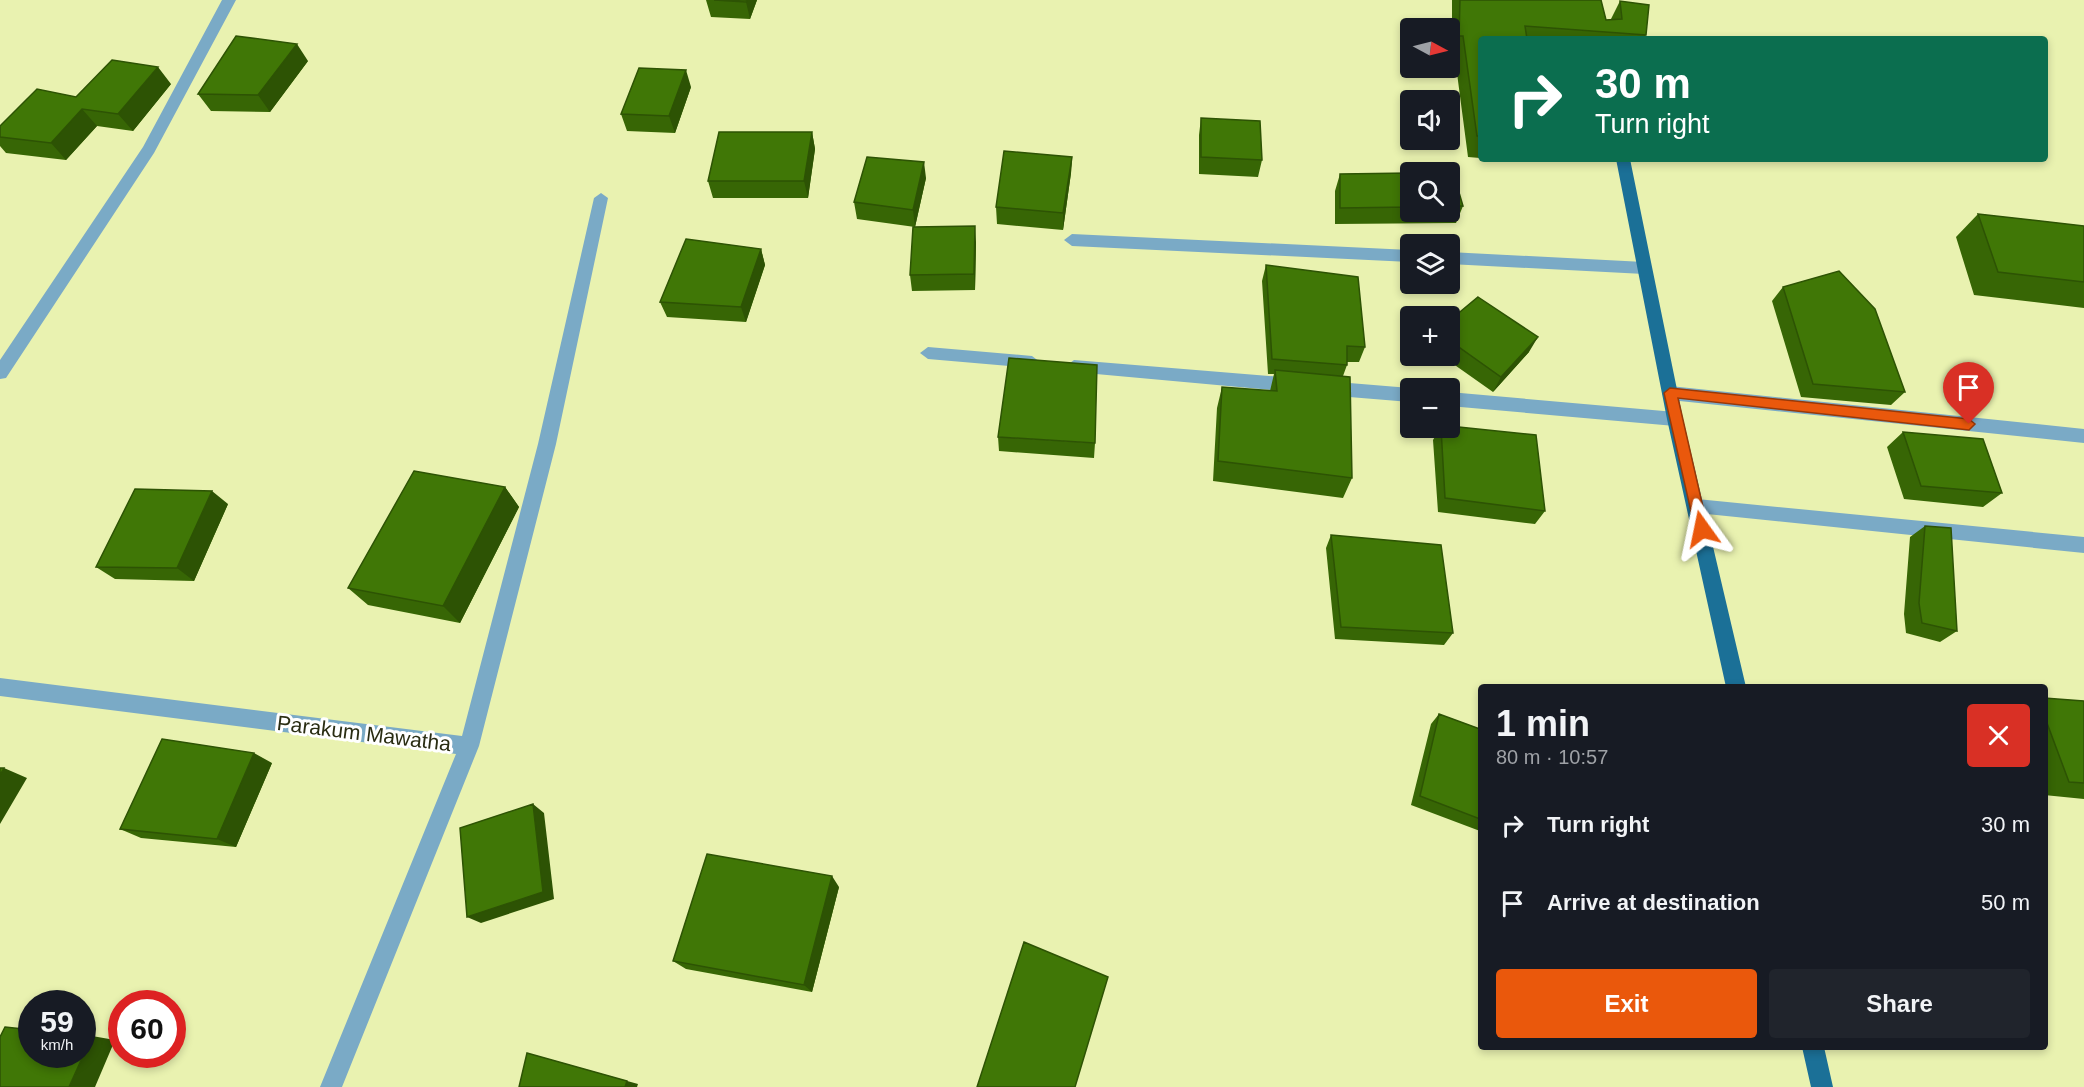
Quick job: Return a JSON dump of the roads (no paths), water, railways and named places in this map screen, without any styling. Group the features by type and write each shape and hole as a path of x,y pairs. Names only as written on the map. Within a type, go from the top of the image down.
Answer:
{"main road":[{"path":"1624,162 1675,418 1697,506 1735,684"},
{"path":"1814,1050 1822,1087"}],"street":[{"path":"0,373 149,149 229,0"},
{"path":"469,746 547,444 601,198"},
{"path":"1072,240 1400,256"},
{"path":"1460,259 1644,268"},
{"path":"928,353 1400,394"},
{"path":"1670,393 2084,436"},
{"path":"1460,400 1675,418"},
{"path":"1697,506 2084,545"},
{"name":"Parakum Mawatha","path":"0,687 469,746 331,1087"}]}
